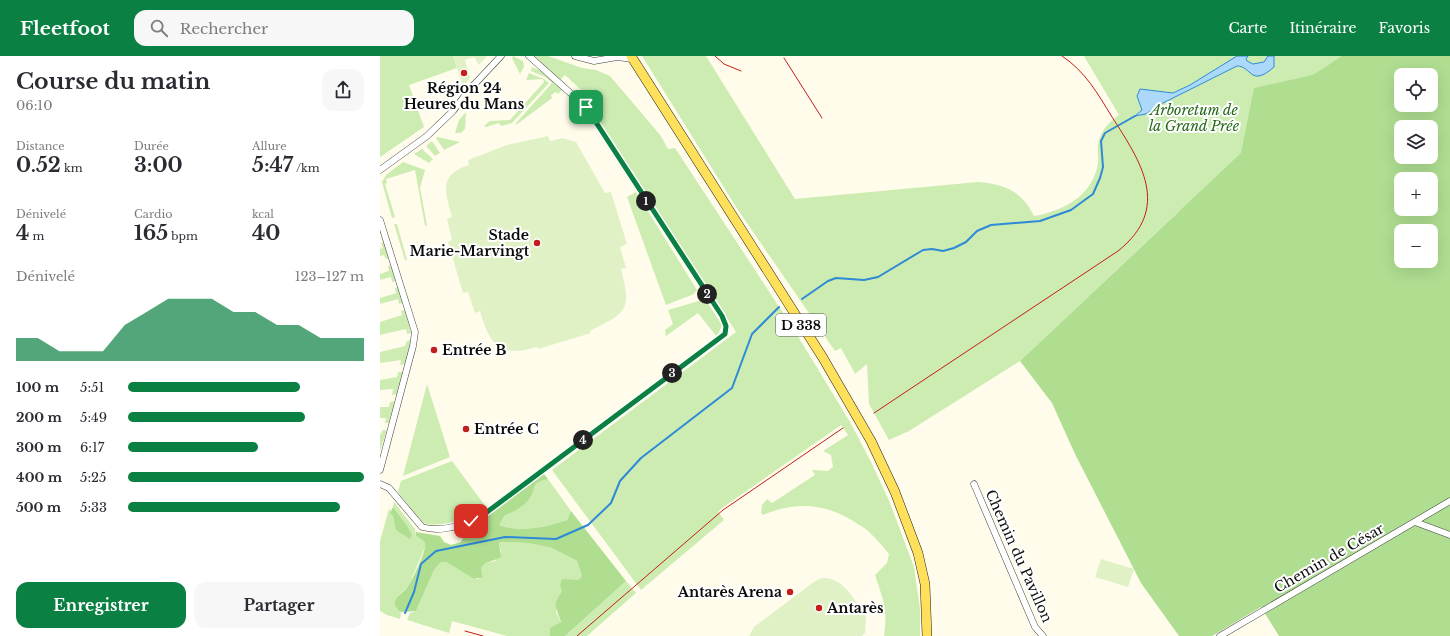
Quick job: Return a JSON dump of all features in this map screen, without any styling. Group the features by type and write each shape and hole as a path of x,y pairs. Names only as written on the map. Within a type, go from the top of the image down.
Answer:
{"main road":[{"name":"D 338","path":"632,57 823,358 871,441 895,492 918,553 926,590 927,636"}],"street":[{"path":"380,170 426,136 453,111 470,89 501,56"},
{"path":"380,484 389,488 422,527 443,528 471,521 483,515 725,334 726,326 722,316 586,107 529,56"},
{"path":"576,56 588,60 632,57"},
{"path":"380,220 415,332 413,346 380,470"},
{"name":"Chemin du Pavillon","path":"974,484 1035,627 1043,636"},
{"name":"Chemin de César","path":"1220,636 1450,501"},
{"path":"1415,522 1450,535"}],"green space":[{"path":"380,56 453,56 457,68 409,85 424,127 380,157"},
{"name":"Région 24 Heures du Mans","path":"453,56 487,56 479,65 474,57 465,60 470,78 463,86"},
{"path":"513,56 523,61 524,67 520,74 512,58"},
{"path":"535,56 548,56 582,68 596,70 610,76 661,136 668,149 675,148 791,325 850,422 872,464 890,503 914,567 920,609 920,636 884,636 885,612 875,575 887,563 889,554 878,540 867,530 844,516 832,511 810,506 787,508 763,515 761,513 762,505 767,499 772,503 815,475 812,470 828,471 833,467 831,455 823,451 848,435 841,425 722,508 718,512 724,520 641,590 552,470 736,332 589,105 592,100 565,75 560,80"},
{"name":"Arboretum de la Grand Prée","path":"642,56 706,56 795,199 978,182 996,185 1011,190 1024,200 1034,216 1045,214 1066,206 1083,193 1095,175 1098,163 1099,140 1103,131 1111,121 1119,115 1084,56 1377,56 1177,213 1020,361 909,431 889,440 869,404 867,364 855,374 841,348 835,351 738,210"},
{"path":"1342,56 1450,56 1450,636 1279,636 1261,607 1212,636 1179,636 1141,583 1075,454 1052,403 1020,361 1241,153 1254,88 1313,75"},
{"path":"532,67 541,71 562,90 558,94 556,92 551,95 552,98 516,125 516,123 552,83 545,77 531,71"},
{"path":"529,73 544,79 549,83 512,123 501,126 499,123 486,127 484,126 490,121 510,120 544,82 543,79 526,80"},
{"path":"466,112 465,129 461,133 455,133 459,120"},
{"name":"Stade Marie-Marvingt","path":"548,136 550,141 563,138 576,142 605,193 611,192 627,244 620,247 626,268 621,269 626,302 624,309 619,314 590,331 591,333 538,349 537,347 514,351 505,350 493,341 488,333 480,311 475,313 468,292 463,293 448,242 452,240 447,219 452,217 447,200 446,185 452,174 469,165 468,160 507,145"},
{"path":"436,138 460,142 444,150"},
{"path":"432,141 440,153 435,156 426,146"},
{"path":"422,149 433,159 429,163 414,154"},
{"path":"403,162 425,170 420,188 427,225 425,226 415,170 386,179 387,183 385,184 395,217 392,218 382,182 386,175"},
{"path":"636,192 697,290 694,294 666,305 627,197"},
{"path":"394,224 397,224 407,260 405,260"},
{"path":"385,242 389,258 386,259 384,255 380,256 380,249 383,248 381,243"},
{"path":"391,265 396,281 392,282 391,277 380,280 380,274 389,271 388,266"},
{"path":"398,287 403,303 399,304 398,299 380,304 380,298 396,293 395,288"},
{"path":"702,300 707,302 722,325 717,337 698,313 666,336 665,330 673,324 668,310"},
{"path":"405,310 411,333 407,334 406,329 380,335 380,322 402,315 401,311"},
{"path":"411,340 405,364 400,365 401,360 380,363 380,352 405,346 407,341"},
{"path":"398,372 403,372 397,394 392,395 393,389 380,390 380,380 397,377"},
{"path":"427,384 450,457 403,476"},
{"path":"395,401 389,423 385,423 386,418 380,418 380,407 389,407 390,402"},
{"path":"383,430 387,430 380,451 380,435"},
{"path":"452,461 486,507 472,515 456,521 439,524 423,523 398,492 401,481"},
{"path":"544,474 548,479 538,482 528,501 518,509 504,516 499,525 516,529 542,527 567,520 571,511 626,581 565,636 550,636 550,628 561,622 556,609 556,603 562,591 560,585 562,579 578,580 582,576 577,561 552,548 528,543 502,542 499,543 501,557 481,568 483,577 474,579 446,562 441,562 434,570 416,611 401,612 398,609 395,602 398,596 409,585 419,566 424,551 425,543 416,536 416,532 440,536 444,542 451,545 461,542 466,529 474,526"},
{"path":"548,479 571,511 567,520 551,525 524,529 516,529 499,525 503,516 518,509 528,501 538,482"},
{"path":"394,502 415,529 416,536 425,541 426,545 408,587 399,595 396,608 401,612 400,619 380,611 380,541 389,509 391,510 390,513 393,516 397,530 406,524 393,507"},
{"path":"393,507 406,524 412,535 410,539 396,530 393,516 390,513"},
{"path":"499,543 528,543 552,548 577,561 582,576 578,580 562,580 562,591 559,596 556,612 561,622 555,626 550,636 507,636 452,621 449,633 407,620 410,613 416,611 434,570 441,562 446,562 474,579 479,579 482,566 495,561 501,552"},
{"path":"1101,559 1134,569 1128,587 1095,577"},
{"name":"Antarès","path":"822,578 837,581 853,598 866,617 865,633 862,636 749,636 754,627 815,581"},
{"path":"626,581 636,593 587,636 565,636"}],"water":[{"path":"1237,56 1248,56 1246,59 1247,61 1253,64 1264,62 1268,56 1274,56 1274,67 1260,76 1256,76 1246,69 1237,66 1159,105 1146,114 1135,116 1142,110 1137,96 1140,89 1173,93 1190,85"}],"waterway":[{"path":"802,299 828,281 836,278 864,280 878,277 923,250 932,249 943,251 954,248 966,242 977,231 991,225 1040,221 1071,210 1093,194 1103,167 1101,141 1105,133 1135,116"},
{"path":"405,613 414,592 421,564 436,551 505,537 556,539 588,525 611,503 620,481 641,458 732,388 752,334 779,307"}],"tram line":[{"path":"715,56 724,64 741,71"},
{"path":"874,413 1118,251 1134,235 1144,218 1147,202 1146,185 1141,168 1133,151 1102,100 1078,69 1062,56"},
{"path":"784,58 822,118"},
{"path":"577,636 723,510 843,428"},
{"path":"465,631 483,636"}],"place":[{"name":"Région 24 Heures du Mans","path":"464,73"},
{"name":"Stade Marie-Marvingt","path":"537,243"},
{"name":"Entrée B","path":"434,350"},
{"name":"Entrée C","path":"466,429"},
{"name":"Antarès Arena","path":"790,592"},
{"name":"Antarès","path":"819,608"}],"route":[{"path":"471,521 483,515 725,334 726,326 722,316 676,248 586,107"}]}
